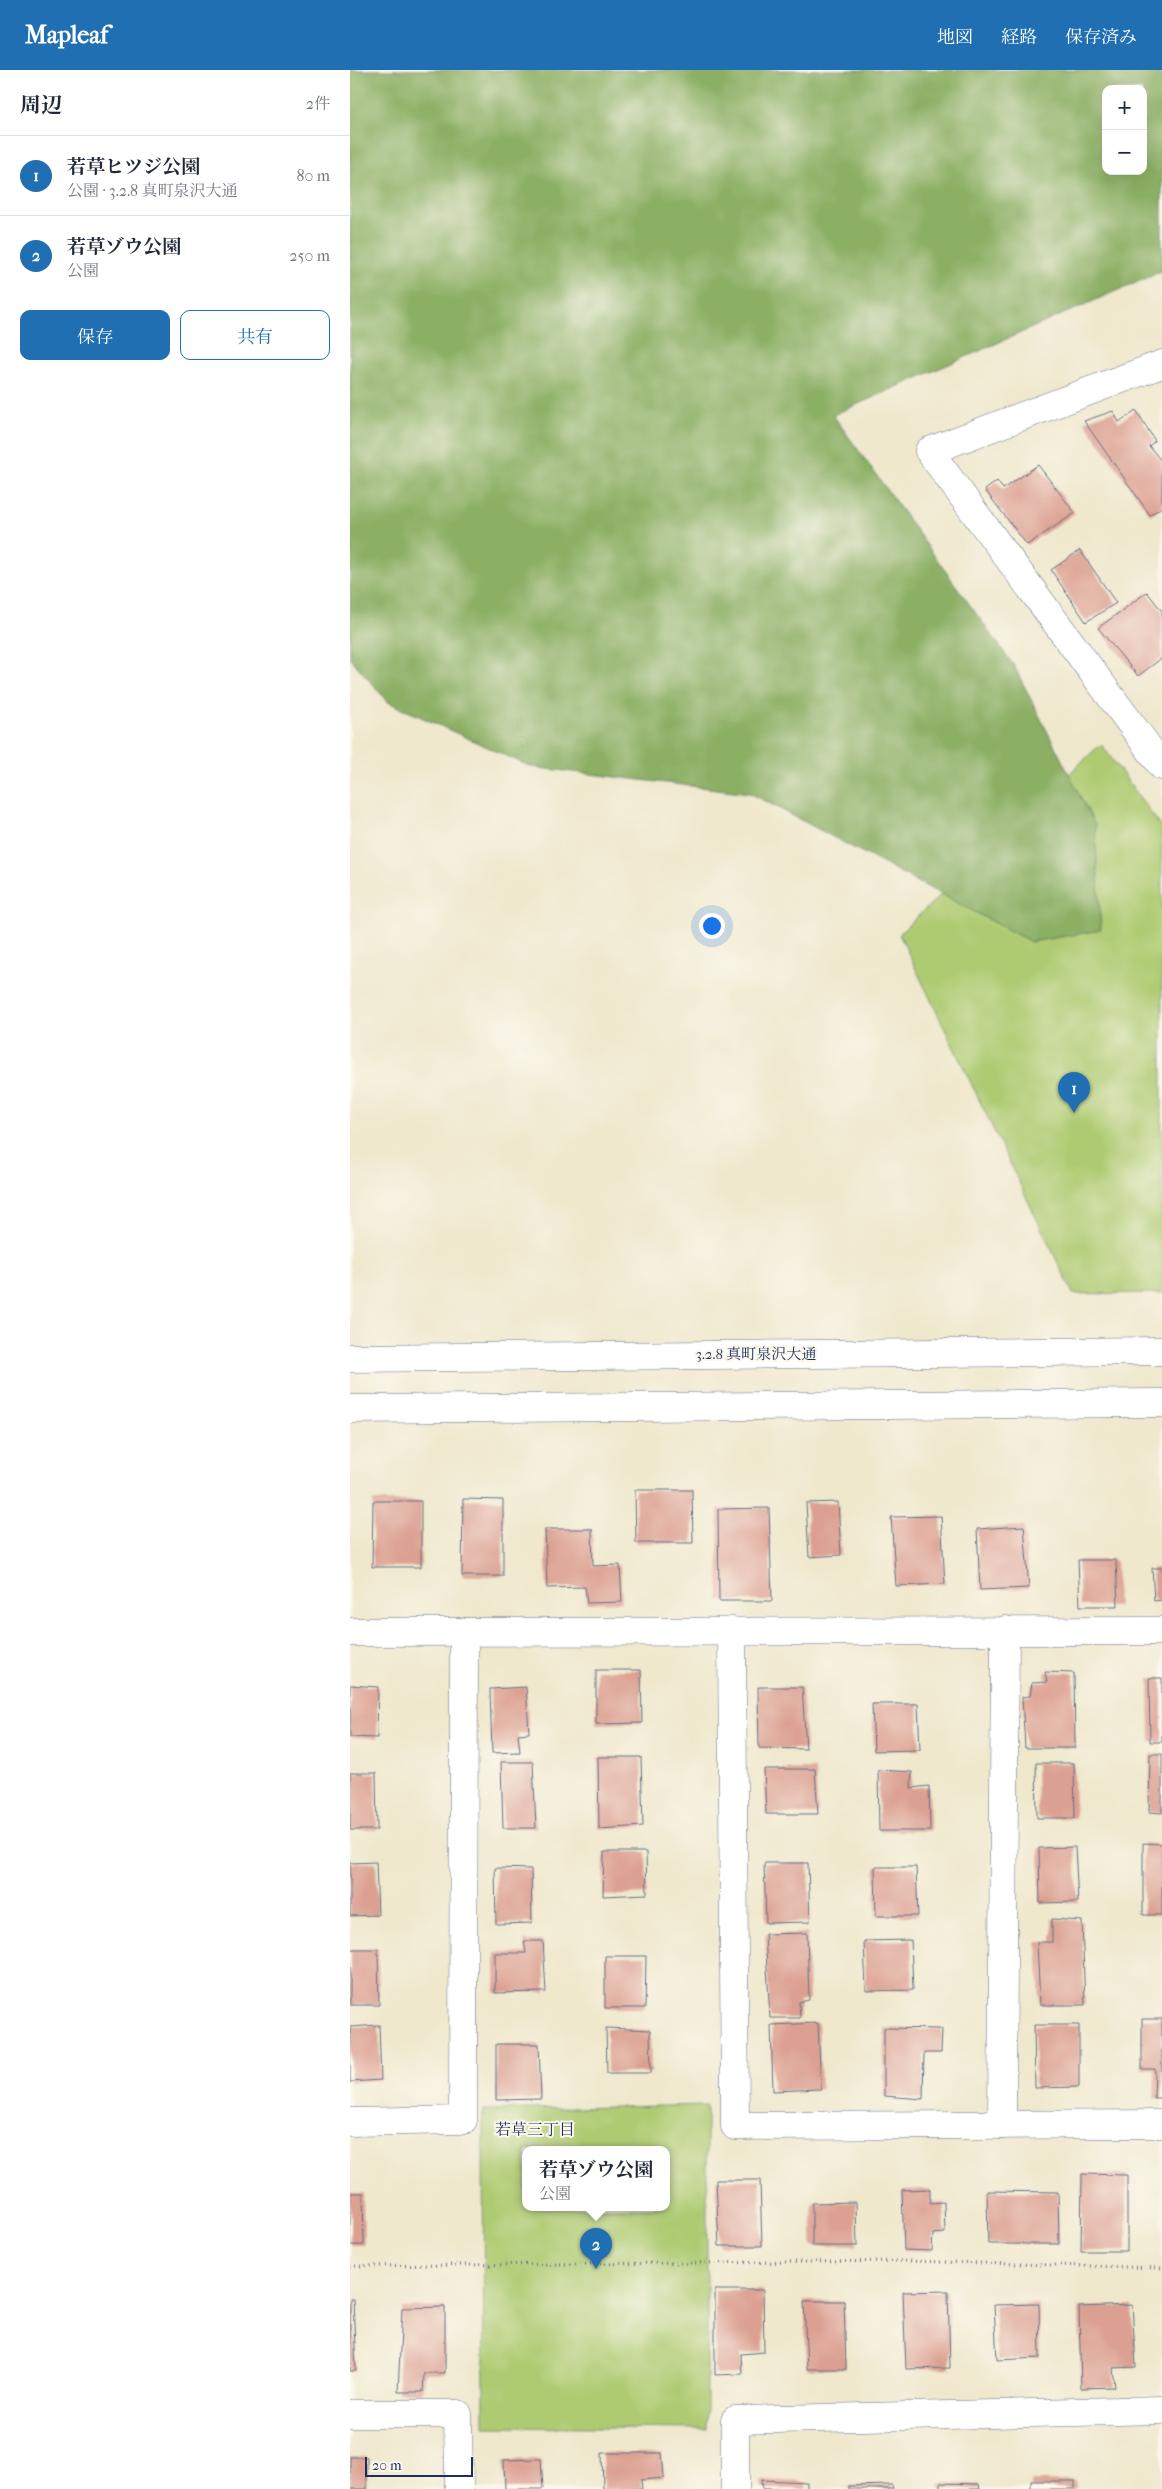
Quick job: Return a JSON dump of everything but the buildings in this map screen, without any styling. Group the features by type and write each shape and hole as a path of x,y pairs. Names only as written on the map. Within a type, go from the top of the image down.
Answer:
{"street":[{"path":"1162,364 929,451 1162,766"},
{"name":"3.2.8 真町泉沢大通","path":"350,1358 1162,1351"},
{"path":"350,1409 1162,1403"},
{"path":"1002,2125 1005,1630"},
{"path":"732,1631 735,2126 1162,2124"},
{"path":"350,1632 1162,1631"},
{"path":"350,2122 463,2120 464,1632"},
{"path":"735,2489 735,2420 1162,2410"},
{"path":"350,2414 458,2414 459,2489"}],"path":[{"path":"350,2266 908,2261 1162,2268"}],"green space":[{"path":"350,70 1162,70 1162,271 833,415 1014,666 1095,825 1101,930 1031,942 750,793 531,767 388,702 350,658"},
{"path":"1101,744 1162,828 1162,1293 1073,1294 899,934"},
{"path":"707,2105 707,2429 484,2427 483,2110"}],"place":[{"name":"若草ヒツジ公園","path":"1074,1113"},
{"name":"若草ゾウ公園","path":"596,2269"}],"district":[{"name":"若草三丁目","path":"535,2129"}]}
